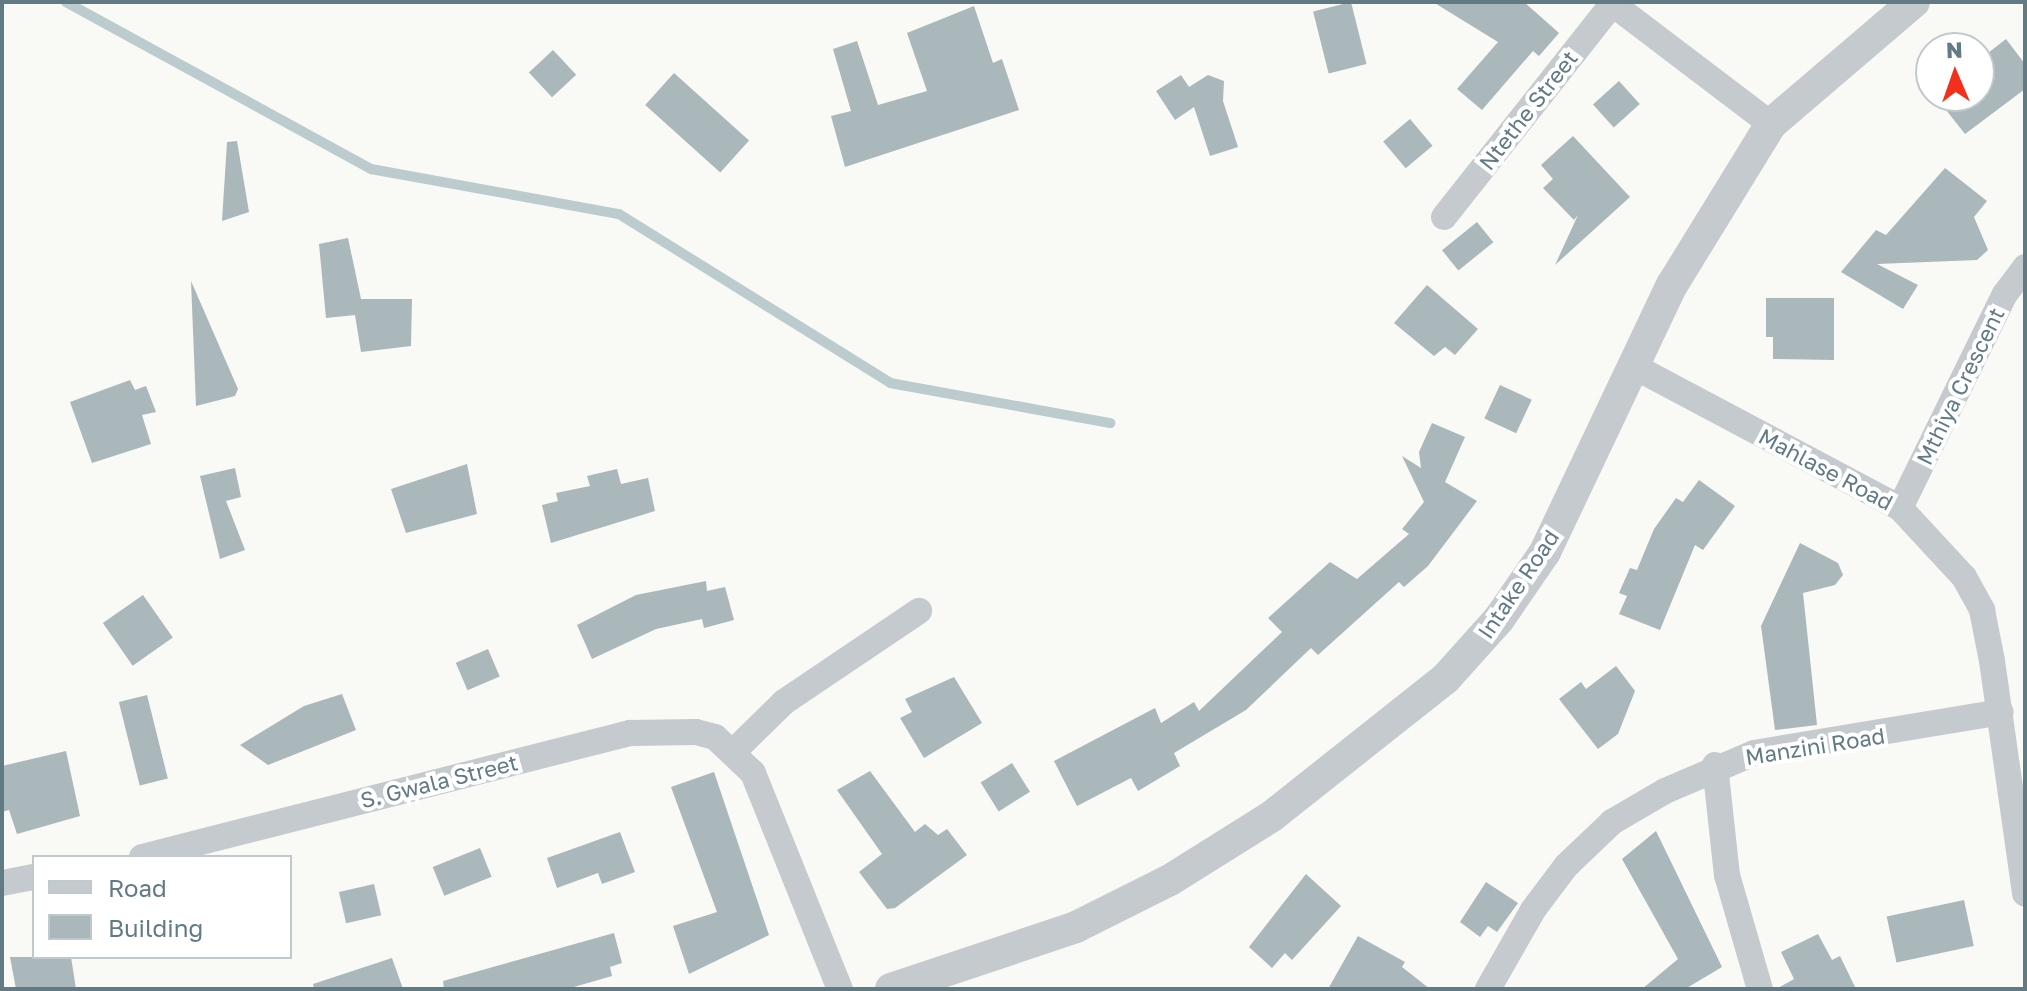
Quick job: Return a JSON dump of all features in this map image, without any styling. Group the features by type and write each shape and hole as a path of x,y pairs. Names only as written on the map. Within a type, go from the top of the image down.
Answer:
{"street":[{"name":"Intake Road","path":"891,989 1076,927 1170,880 1368,745 1446,678 1499,619 1545,552 1637,368 1672,285 1771,124 1914,2"},
{"path":"1611,3 1771,124"},
{"name":"Ntethe Street","path":"1444,217 1611,3"},
{"name":"Mthiya Crescent","path":"1900,508 2005,294 2025,267"},
{"name":"Mahlase Road","path":"1637,368 1900,508 1943,548 1982,610 2001,712 2025,894"},
{"path":"840,989 774,814 734,751 784,702 919,611"},
{"name":"Manzini Road","path":"1488,989 1566,866 1612,822 1715,765 2001,712"},
{"name":"S. Gwala Street","path":"150,855 630,733 696,732 734,751"},
{"path":"1715,765 1727,875 1760,989"},
{"path":"2,883 32,877"}],"building":[{"path":"1351,2 1366,64 1329,74 1313,11"},
{"path":"1433,2 1524,2 1559,33 1539,56 1533,51 1482,110 1457,89 1498,42"},
{"path":"974,6 993,63 1002,59 1019,110 845,167 831,116 851,111 833,49 857,41 878,105 927,91 907,33"},
{"path":"2006,39 2025,64 2025,89 1995,112 1995,48"},
{"path":"553,50 576,75 552,97 529,73"},
{"path":"674,73 749,141 720,173 645,105"},
{"path":"1181,75 1189,87 1208,75 1224,81 1223,101 1238,147 1210,156 1194,107 1175,120 1156,91"},
{"path":"1619,81 1640,104 1614,127 1593,104"},
{"path":"1948,112 1994,112 1965,134"},
{"path":"1410,119 1432,146 1406,168 1383,141"},
{"path":"1573,136 1630,197 1555,265 1578,215 1574,220 1543,188 1553,179 1541,165"},
{"path":"237,141 249,212 222,221 227,142"},
{"path":"1945,168 1987,201 1974,217 1988,250 1977,260 1877,264 1918,285 1903,309 1841,272 1876,230 1886,235"},
{"path":"1477,222 1493,242 1458,271 1442,250"},
{"path":"348,238 361,299 412,299 411,346 361,352 355,315 326,318 319,244"},
{"path":"191,281 238,389 235,396 196,406"},
{"path":"1427,285 1478,329 1455,355 1445,347 1434,356 1394,323"},
{"path":"1766,298 1834,298 1834,360 1773,359 1773,337 1766,337"},
{"path":"130,380 135,390 146,386 156,412 142,415 151,444 92,463 70,402"},
{"path":"1500,385 1532,400 1516,433 1484,419"},
{"path":"1432,423 1465,437 1445,482 1477,501 1428,566 1404,587 1399,582 1318,655 1311,648 1246,710 1174,753 1180,766 1138,791 1131,778 1077,806 1054,761 1155,708 1161,723 1194,702 1199,711 1282,632 1268,618 1330,562 1357,579 1409,534 1402,529 1424,502 1402,456 1421,468 1419,452"},
{"path":"467,464 477,514 406,533 391,489"},
{"path":"235,468 241,497 226,501 245,550 220,559 200,476"},
{"path":"617,469 621,484 648,478 655,511 551,543 542,505 558,501 556,493 590,486 587,476"},
{"path":"1699,480 1735,506 1703,550 1695,545 1660,630 1619,614 1627,596 1619,593 1630,568 1637,570 1654,529 1676,498 1683,502"},
{"path":"1800,543 1838,563 1843,575 1835,585 1803,593 1817,725 1775,730 1761,626"},
{"path":"706,581 707,591 725,587 734,620 704,628 702,619 656,629 592,659 577,625 636,595"},
{"path":"143,595 173,638 133,666 103,623"},
{"path":"488,649 500,677 468,690 456,663"},
{"path":"1616,666 1635,691 1618,734 1598,749 1559,699 1581,682 1586,689"},
{"path":"954,677 982,723 924,758 900,718 912,712 905,699"},
{"path":"342,694 356,730 268,765 240,745 304,706"},
{"path":"147,695 168,778 140,785 119,702"},
{"path":"66,751 80,816 17,834 9,810 2,812 2,766"},
{"path":"1012,763 1030,792 999,811 981,783"},
{"path":"870,771 915,832 925,824 938,835 947,829 967,855 895,908 887,909 859,872 882,854 837,790"},
{"path":"714,772 769,935 689,974 673,926 717,912 671,787"},
{"path":"1656,831 1722,967 1685,989 1642,989 1678,959 1622,859"},
{"path":"620,832 635,872 602,884 598,873 557,888 547,858"},
{"path":"480,848 492,877 444,896 433,867"},
{"path":"1306,874 1341,906 1292,960 1285,953 1272,968 1249,947"},
{"path":"1486,882 1518,903 1497,932 1488,926 1480,937 1460,922"},
{"path":"374,884 381,915 346,923 339,892"},
{"path":"1964,900 1974,946 1896,962 1887,916"},
{"path":"614,933 622,963 610,967 612,976 567,989 444,989 443,981"},
{"path":"1818,934 1832,960 1840,956 1856,989 1776,989 1794,979 1781,952"},
{"path":"1358,936 1405,962 1402,967 1430,989 1328,989"},
{"path":"10,957 71,959 76,989 16,989"},
{"path":"392,958 403,989 314,989 313,984"}],"waterway":[{"path":"66,2 371,169 619,214 890,383 1110,423"}]}
